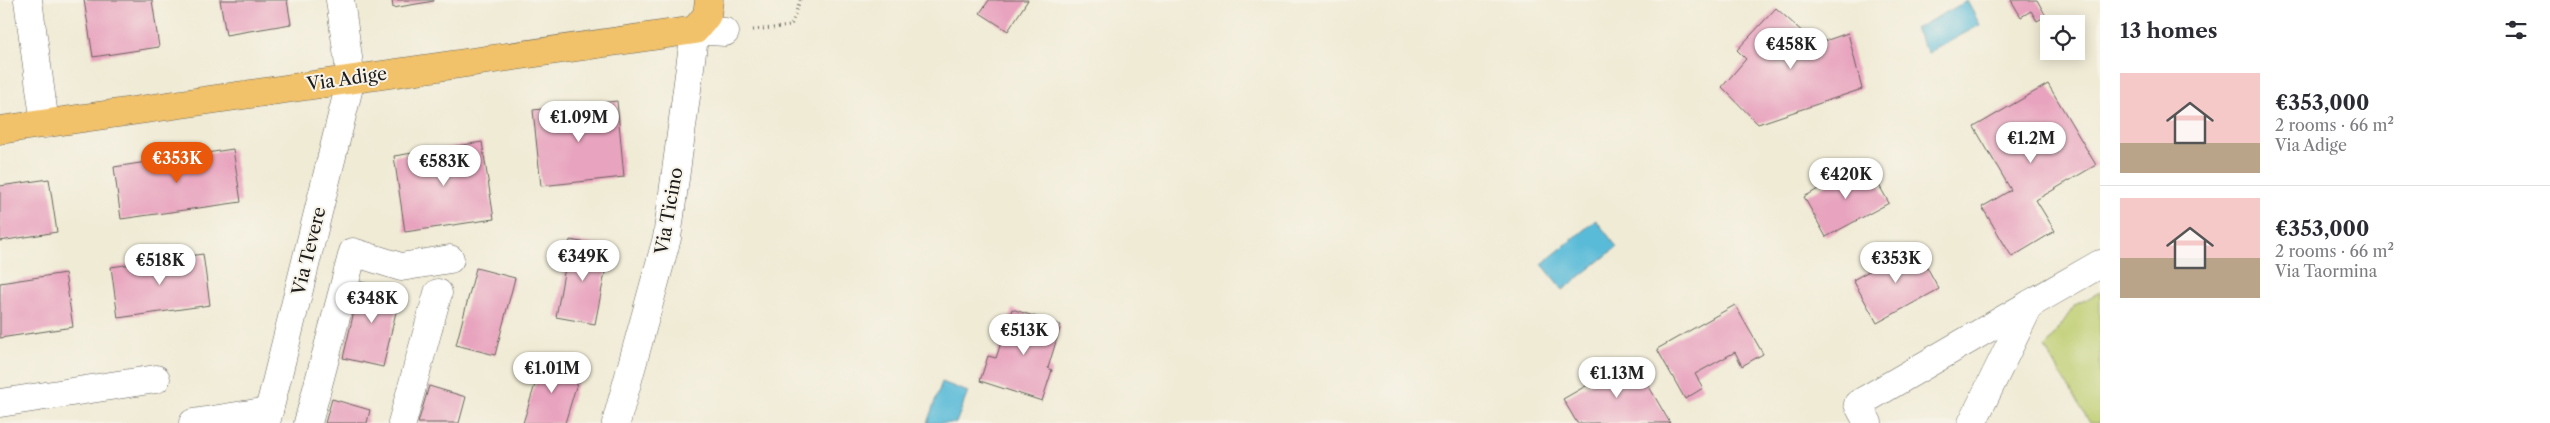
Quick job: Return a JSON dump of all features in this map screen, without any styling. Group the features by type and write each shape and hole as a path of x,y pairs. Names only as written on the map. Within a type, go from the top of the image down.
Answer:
{"main road":[{"name":"Via Ticino","path":"695,30 707,15 709,0"},
{"name":"Via Adige","path":"0,130 695,30"}],"street":[{"path":"28,0 45,124"},
{"path":"340,0 351,79"},
{"path":"695,30 725,32"},
{"name":"Via Ticino","path":"616,423 667,238 695,30"},
{"name":"Via Tevere","path":"268,417 351,79"},
{"path":"308,423 353,252 401,267 450,259"},
{"path":"1868,423 1858,404 2100,264"},
{"path":"402,423 438,293"},
{"path":"1972,423 2030,304"},
{"path":"0,403 156,379"},
{"path":"193,423 268,417"}],"path":[{"path":"725,32 791,26 800,0"}],"green space":[{"path":"2100,292 2100,423 2090,423 2045,348 2075,305"}],"water":[{"path":"1967,1 1980,25 1928,53 1915,29"},
{"path":"1596,220 1617,247 1563,290 1542,264"},
{"path":"942,382 968,392 956,423 927,423"}],"building":[{"path":"84,0 152,0 159,47 93,57"},
{"path":"220,0 287,0 291,24 226,35"},
{"path":"392,0 434,0 434,1 393,8"},
{"path":"989,0 1028,0 1008,31 980,13"},
{"path":"2011,0 2037,0 2045,15 2040,15 2040,19 2037,21 2031,11 2021,17"},
{"path":"1776,8 1816,44 1848,33 1862,89 1758,124 1722,87 1746,59 1737,50"},
{"path":"2048,84 2096,165 2036,200 2055,231 2012,257 1982,207 2011,190 1974,127"},
{"path":"617,101 624,177 541,186 533,110"},
{"path":"482,142 494,219 405,232 394,156"},
{"path":"233,149 241,202 121,219 114,167"},
{"path":"1866,162 1889,203 1826,237 1804,197"},
{"path":"49,179 57,232 0,241 0,186"},
{"path":"570,240 610,247 595,324 556,317"},
{"path":"1915,245 1939,289 1877,323 1853,280"},
{"path":"203,254 210,305 118,318 111,267"},
{"path":"476,268 515,278 495,355 456,345"},
{"path":"65,273 73,327 0,338 0,283"},
{"path":"361,282 401,291 383,367 343,358"},
{"path":"1735,305 1763,354 1742,366 1735,352 1695,374 1703,388 1685,399 1657,349"},
{"path":"1012,309 1061,325 1048,368 1052,370 1042,401 980,381 988,356 996,358"},
{"path":"543,359 581,370 565,423 523,423"},
{"path":"1633,359 1670,423 1577,423 1563,399"},
{"path":"429,386 466,397 459,423 418,423"},
{"path":"332,399 370,410 367,423 325,423"}]}
